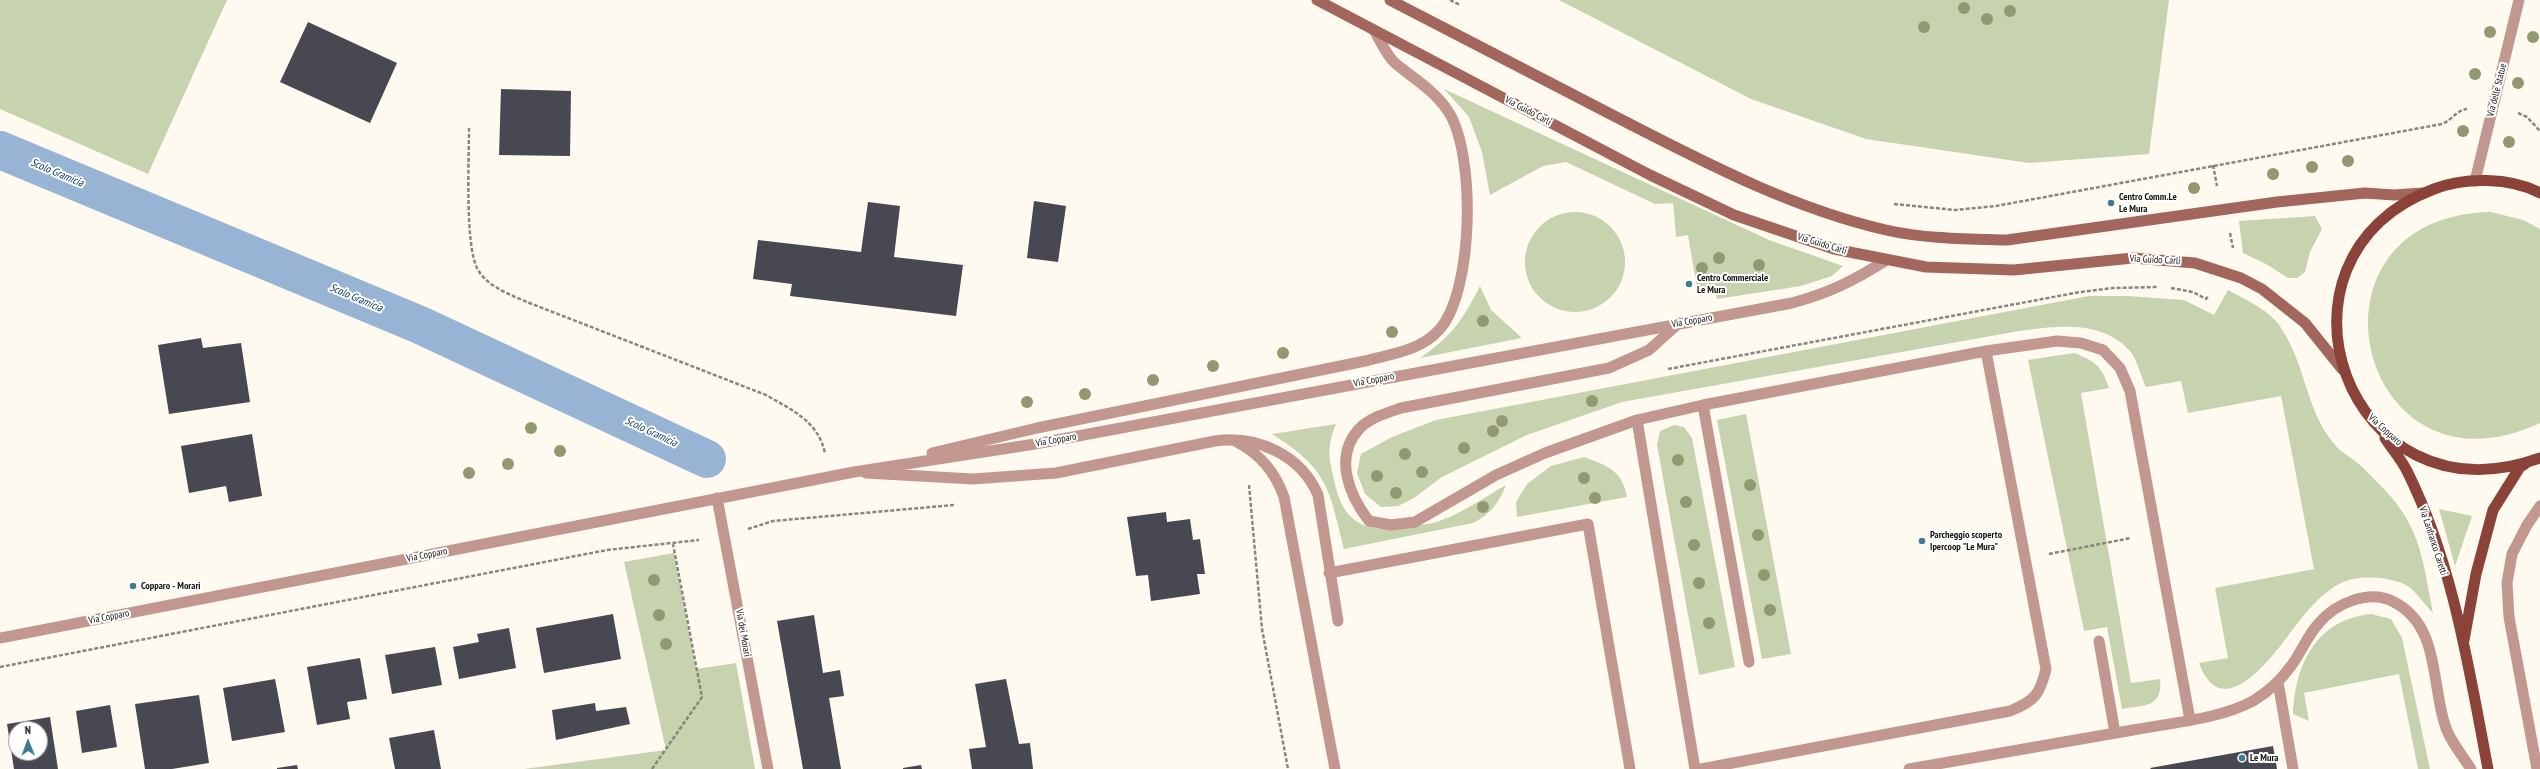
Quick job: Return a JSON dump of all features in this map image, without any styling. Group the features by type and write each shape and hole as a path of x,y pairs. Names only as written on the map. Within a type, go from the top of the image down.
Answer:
{"main road":[{"name":"Via Guido Carli","path":"1317,0 1650,175 1734,215 1834,249 1885,261 1926,267 2014,270 2133,258 2195,263 2241,278 2262,289 2305,323 2342,368"},
{"path":"1390,0 1700,160 1768,193 1815,210 1888,230 1969,239 2007,240 2332,196 2423,193"},
{"name":"Via Copparo","path":"2540,194 2506,183 2475,181 2446,185 2423,193 2400,206 2380,222 2363,242 2349,266 2341,290 2336,316 2337,342 2342,368 2362,408 2376,425 2395,442 2417,456 2441,465 2467,470 2493,470 2519,465 2540,458"},
{"name":"Via Lanfranco Caretti","path":"2376,425 2406,470 2428,518 2464,643 2488,769"},
{"name":"Via Lanfranco Caretti","path":"2464,643 2476,574 2493,510 2520,466 2540,458"}],"street":[{"name":"Via delle Statue","path":"2475,181 2519,0"},
{"name":"Via Copparo","path":"0,638 854,472 1037,428 1365,361 1417,347 1439,330 1455,305 1463,273 1468,221 1459,141 1449,112 1428,87 1394,62 1374,30"},
{"name":"Via Copparo","path":"854,472 1035,444 1818,296 1850,283 1885,261"},
{"path":"1679,323 1649,350 1609,368 1401,408 1376,417 1360,428 1348,444 1345,466 1348,485 1356,504 1369,521 1392,525 1415,522 1496,475 1545,452 1638,420 1703,405 1986,351 2057,341 2081,343 2103,350 2120,368 2130,390 2190,720"},
{"path":"1701,769 2010,711 2026,705 2036,697 2042,685 2046,668 1986,351"},
{"path":"1703,405 1749,662"},
{"path":"1638,420 1694,769"},
{"path":"854,472 972,479 1056,473 1231,439 1258,444 1277,451 1294,462 1308,477 1318,495 1338,621"},
{"path":"1231,439 1254,452 1266,463 1279,484 1284,497 1335,769"},
{"name":"Via dei Morari","path":"717,498 768,769"},
{"path":"2537,769 2509,617 2507,583 2512,554 2527,525 2540,506"},
{"path":"1330,573 1588,524 1630,769"},
{"path":"1909,769 2190,720 2238,708 2266,693 2278,682 2292,665 2319,623 2332,611 2362,597 2379,597 2392,601 2406,609 2426,634 2445,727 2471,769"},
{"path":"2099,641 2115,733"},
{"path":"2278,682 2293,769"}],"path":[{"path":"1450,0 1468,9"},
{"path":"1886,202 1955,210 1996,206 2442,124 2450,121 2458,112 2464,109 2492,108 2522,114 2540,131"},
{"path":"469,128 470,241 477,268 495,287 527,302 766,396 802,415 814,427 822,441 829,477"},
{"path":"1663,370 2080,292 2119,288 2166,288 2193,292 2206,299 2217,270 2233,247 2213,165"},
{"path":"2025,559 2156,533"},
{"path":"0,668 607,550 673,544 725,536"},
{"path":"652,769 702,697 673,544"}],"green space":[{"path":"0,0 227,0 148,174 0,109"},
{"path":"1559,0 2169,0 2149,154 2029,163 1866,139 1751,99"},
{"path":"1444,89 1769,240 1843,266 1832,276 1801,286 1717,299 1715,285 1697,288 1688,235 1676,237 1673,203 1655,204 1566,162 1543,166 1490,195 1482,152 1469,117"},
{"path":"1575,212 1594,216 1611,226 1621,243 1625,262 1621,281 1611,298 1594,308 1575,312 1556,308 1539,298 1529,281 1525,262 1529,243 1539,226 1556,216"},
{"path":"2491,212 2523,220 2540,229 2540,423 2477,439 2427,427 2391,395 2372,351 2370,303 2388,259 2428,226"},
{"path":"2315,216 2322,229 2310,252 2305,272 2297,278 2288,278 2266,264 2243,253 2239,221"},
{"path":"1480,286 1491,310 1522,338 1420,358 1441,342 1456,326 1468,309"},
{"path":"2228,290 2259,307 2271,316 2277,323 2293,350 2313,407 2327,434 2338,448 2361,466 2392,497 2403,512 2411,527 2422,558 2433,613 2413,590 2399,582 2382,578 2348,580 2335,586 2319,599 2304,615 2266,663 2251,677 2237,686 2223,689 2210,682 2199,663 2228,658 2215,588 2314,569 2281,396 2188,413 2181,381 2146,387 2135,359 2130,351 2119,341 2092,329 2063,327 2019,331 1622,402 1527,435 1442,477 1414,498 1398,506 1381,507 1365,494 1357,473 1361,454 1392,437 1436,420 2089,296 2128,296 2184,300 2214,315"},
{"path":"2074,353 2097,365 2109,388 2081,393 2131,683 2160,679 2160,688 2155,700 2138,707 2122,709 2107,627 2084,631 2028,360"},
{"path":"1746,414 1791,654 1762,659 1717,420"},
{"path":"1336,424 1331,441 1330,463 1336,488 1341,502 1348,513 1356,521 1366,526 1389,529 1436,522 1458,513 1506,485 1493,508 1485,516 1473,523 1344,549 1334,510 1323,482 1305,458 1291,446 1272,434"},
{"path":"1674,425 1684,427 1692,438 1735,667 1699,675 1657,445 1660,431"},
{"path":"1584,457 1613,470 1622,481 1627,497 1517,517 1516,502 1527,484 1551,466"},
{"path":"2439,509 2472,516 2455,566"},
{"path":"674,553 696,669 736,663 755,769 524,769 666,750 624,562"},
{"path":"2371,614 2391,619 2402,638 2430,769 2418,769 2399,674 2304,693 2309,721 2293,714 2298,678 2312,647 2323,635 2336,625 2352,618"}],"building":[{"path":"308,22 397,63 370,123 280,82"},
{"path":"501,89 571,91 570,156 499,155"},
{"path":"1034,201 1066,206 1058,262 1027,258"},
{"path":"868,202 900,206 894,257 963,265 956,316 790,296 792,284 753,279 758,240 861,252"},
{"path":"201,338 203,348 241,343 250,402 169,414 158,345"},
{"path":"252,434 262,496 229,502 226,486 189,493 181,446"},
{"path":"1166,512 1167,522 1190,519 1193,540 1200,539 1205,574 1197,574 1200,594 1151,601 1148,575 1136,576 1127,517"},
{"path":"613,614 621,659 544,673 536,628"},
{"path":"814,615 823,673 840,670 844,696 829,698 841,769 803,769 777,621"},
{"path":"509,628 516,668 459,679 453,647 479,642 477,634"},
{"path":"435,647 442,685 392,694 385,655"},
{"path":"360,658 367,699 347,702 350,719 317,725 307,667"},
{"path":"275,679 285,732 232,741 223,688"},
{"path":"1006,679 1019,744 1030,743 1033,769 972,769 969,749 986,747 975,684"},
{"path":"199,695 209,763 172,769 145,769 135,704"},
{"path":"595,703 596,711 626,707 630,724 556,740 552,710"},
{"path":"110,705 117,747 82,753 76,711"},
{"path":"50,717 58,769 14,769 13,761 48,761 48,721 25,721"},
{"path":"434,730 441,769 395,769 389,738"},
{"name":"Le Mura","path":"2273,746 2277,769 2150,768"},
{"path":"297,765 298,769 277,769 277,768"},
{"path":"921,765 922,769 903,769 903,768"}],"waterway":[{"name":"Scolo Gramicia","path":"0,150 420,325 707,459"}],"place":[{"name":"Centro Comm.Le Le Mura","path":"2111,203"},
{"name":"Centro Commerciale Le Mura","path":"1689,284"},
{"name":"Parcheggio scoperto Ipercoop \"Le Mura\"","path":"1922,541"},
{"name":"Copparo - Morari","path":"133,586"},
{"name":"Le Mura","path":"2242,758"}]}
